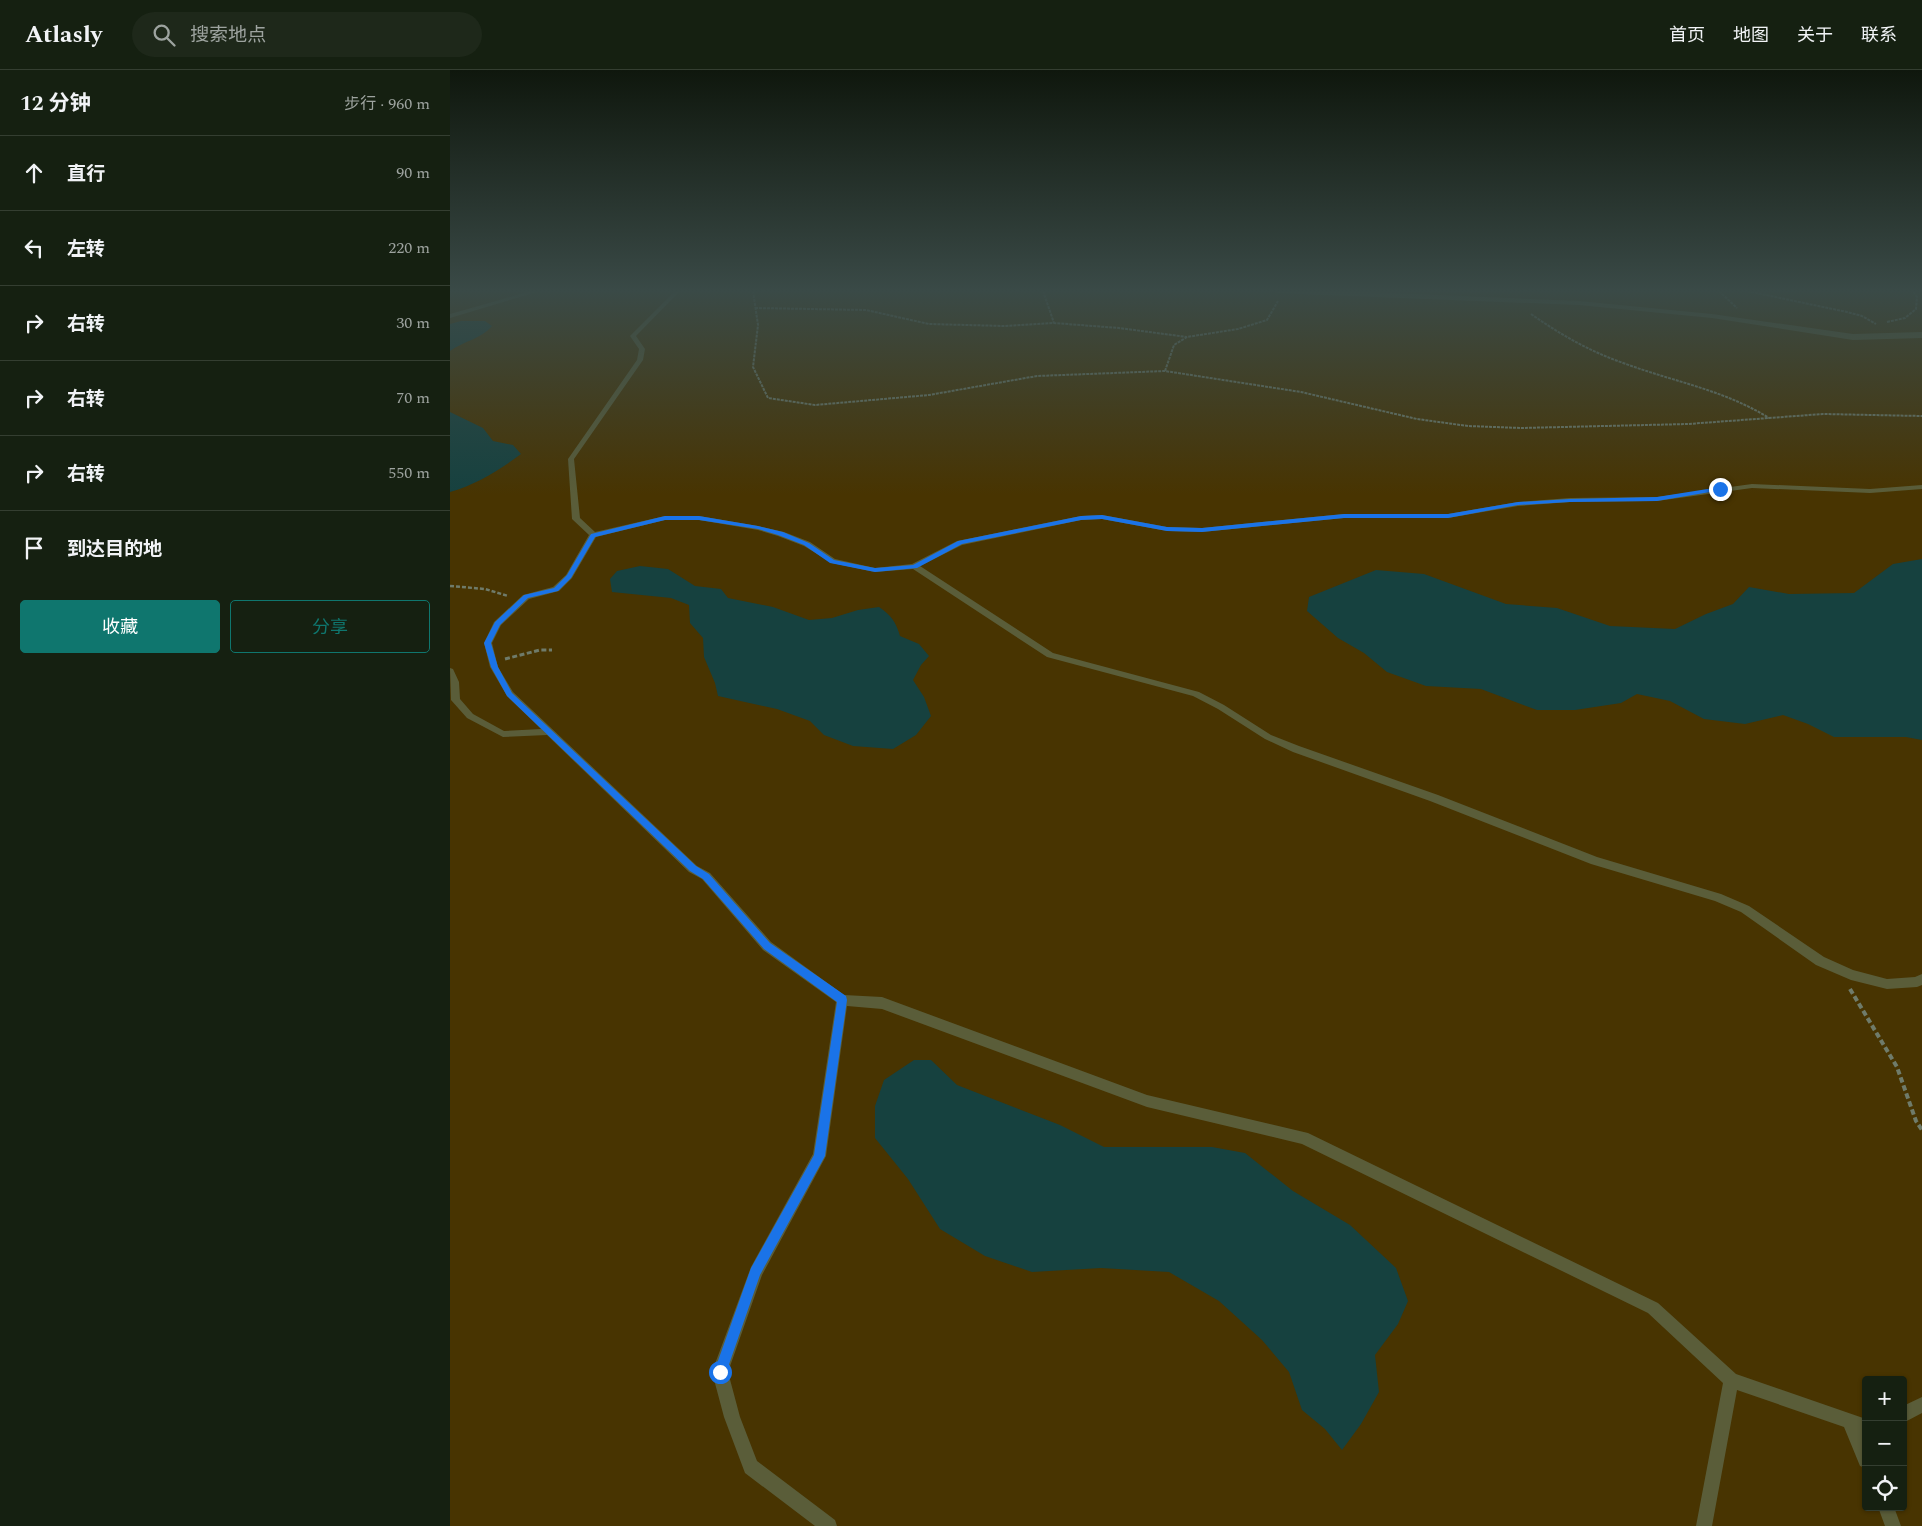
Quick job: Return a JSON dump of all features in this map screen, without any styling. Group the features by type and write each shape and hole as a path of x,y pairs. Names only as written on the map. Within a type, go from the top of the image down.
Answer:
{"lane":[{"path":"593,535 576,519 571,459 640,359"},
{"path":"1862,1425 1731,1380 1653,1308 1303,1138 1146,1101 882,1003 842,1000 767,946 706,876 693,869 640,816 547,732 510,694 494,667 488,643 497,624 526,597 556,590 569,576 593,535 665,518 699,518 758,528 807,544 832,561 875,570 914,566 960,543 1081,518 1102,517 1167,529 1202,530 1344,516 1448,516 1527,503 1657,499 1752,486 1870,491 1922,487"},
{"path":"914,566 1050,655 1196,694 1221,706 1268,738 1296,749 1434,798 1595,861 1717,897 1745,909 1820,961 1851,975 1887,984 1917,982 1922,979"},
{"path":"450,671 455,682 456,700 470,716 503,734 547,732"},
{"path":"829,1526 751,1467 732,1417 720,1372 756,1272 820,1156 842,1000"},
{"path":"1704,1526 1731,1380"},
{"path":"1907,1413 1922,1405"},
{"path":"1849,1421 1862,1451"},
{"path":"1887,1511 1893,1526"}],"path":[{"path":"754,359 753,367 768,398 815,404 929,394 1037,376 1165,371 1301,392 1416,419 1468,426 1521,428 1688,424 1823,414 1922,416"},
{"path":"1165,371 1169,359"},
{"path":"1613,359 1736,399 1769,418"},
{"path":"450,586 486,589 512,597"},
{"path":"492,658 506,659 540,650 552,650"},
{"path":"1838,969 1897,1067 1916,1121 1922,1130"}],"shaded area":[{"path":"450,359 1922,359 1922,1526 450,1526"}],"water":[{"path":"450,412 483,428 493,441 513,445 521,454 487,476 450,492"},
{"path":"1922,559 1922,740 1906,737 1834,737 1808,724 1783,715 1745,724 1704,719 1670,701 1637,694 1621,703 1575,710 1537,710 1481,689 1426,686 1387,672 1364,653 1338,638 1307,611 1309,597 1376,570 1424,574 1506,604 1557,608 1610,626 1675,629 1706,614 1733,604 1749,587 1789,594 1854,593 1893,564"},
{"path":"640,566 668,569 695,586 721,589 728,598 773,607 809,620 832,618 858,610 879,607 892,619 900,636 919,644 929,656 921,665 913,680 924,697 931,716 916,735 893,749 853,746 824,735 810,721 777,709 718,696 715,683 704,657 703,638 690,623 689,605 671,598 612,592 610,579 617,571"},
{"path":"914,1060 931,1060 957,1085 1060,1125 1104,1147 1212,1147 1245,1153 1293,1191 1350,1225 1396,1268 1408,1301 1398,1324 1375,1355 1379,1392 1361,1424 1342,1450 1325,1429 1302,1410 1289,1372 1262,1340 1219,1301 1169,1272 1101,1268 1032,1272 985,1256 940,1229 908,1179 875,1138 875,1106 884,1080"}],"route":[{"path":"720,1372 756,1272 820,1156 842,1000 767,946 706,876 693,869 640,816 542,727 510,694 494,667 488,643 497,624 526,597 556,590 569,576 593,535 665,518 699,518 781,534 807,544 832,561 875,570 914,566 960,543 1081,518 1102,517 1167,529 1202,530 1308,518 1448,516 1518,504 1570,500 1657,499 1720,489"}]}
